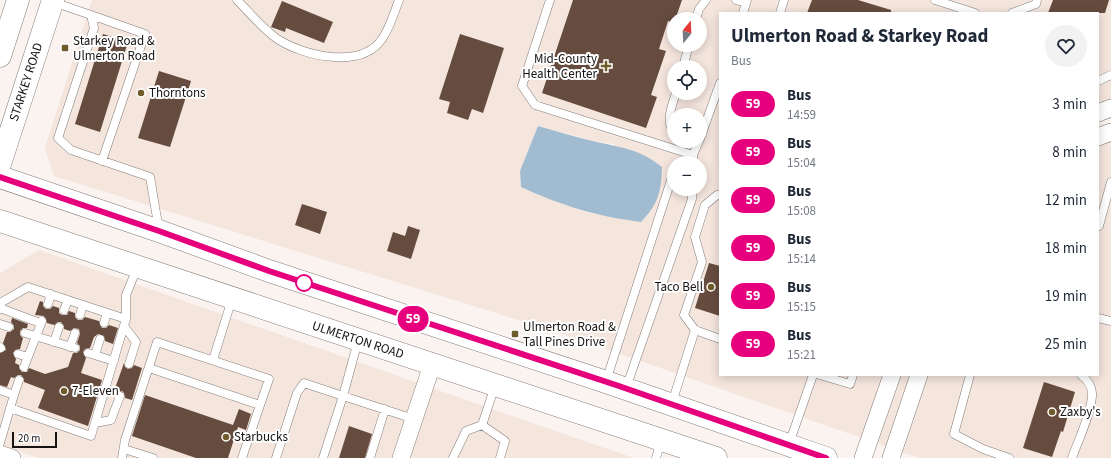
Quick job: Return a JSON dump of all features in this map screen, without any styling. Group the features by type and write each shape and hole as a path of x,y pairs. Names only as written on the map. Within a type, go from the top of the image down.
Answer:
{"main road":[{"path":"0,56 18,0"},
{"name":"STARKEY ROAD","path":"0,164 53,1"},
{"path":"0,177 159,231 269,271 606,382 826,458"},
{"name":"ULMERTON ROAD","path":"0,221 496,385 659,449 716,458"}],"street":[{"path":"1099,113 1111,108"},
{"path":"1099,137 1111,132"},
{"path":"401,458 432,364"},
{"path":"863,458 892,376"},
{"path":"891,458 919,376"},
{"path":"0,454 12,458"}],"lane":[{"path":"237,0 275,38 288,45 313,54 350,58 369,52 382,40 398,0"},
{"path":"550,0 522,86 535,105 684,156"},
{"path":"698,12 706,0"},
{"path":"736,0 746,1 743,12"},
{"path":"780,12 784,0"},
{"path":"935,0 972,12"},
{"path":"1015,12 1036,4 1037,0"},
{"path":"53,1 145,34 102,161"},
{"path":"91,15 94,28 58,138 71,150 150,177 159,231"},
{"path":"1099,81 1111,75"},
{"path":"707,117 719,86"},
{"path":"1099,226 1111,182"},
{"path":"606,382 667,193"},
{"path":"719,195 705,205 695,237 702,262 684,315 695,330 719,339"},
{"path":"626,389 692,196"},
{"path":"10,408 91,436 125,322 126,295 138,267"},
{"path":"24,367 41,322 0,308 2,302 28,287 107,313 125,322 136,342 129,364"},
{"path":"48,304 51,294"},
{"path":"213,360 233,299"},
{"path":"64,310 68,300"},
{"path":"80,315 83,306"},
{"path":"104,323 107,313"},
{"path":"1099,318 1111,322"},
{"path":"0,324 9,327"},
{"path":"54,342 59,327"},
{"path":"672,405 695,330"},
{"path":"25,333 72,347 75,332"},
{"path":"100,339 92,354 114,361"},
{"path":"323,458 343,396 358,340"},
{"path":"122,458 125,440 157,342 269,379 242,458"},
{"path":"18,354 28,357"},
{"path":"149,368 260,405"},
{"path":"788,445 813,376"},
{"path":"823,376 850,384 853,376"},
{"path":"970,376 954,434 983,449 1009,458"},
{"path":"1072,458 1084,426 1092,396 1091,385 1082,376"},
{"path":"0,443 19,380"},
{"path":"276,458 297,393 304,383 414,419"},
{"path":"482,425 496,385"},
{"path":"0,390 14,395"},
{"path":"95,423 110,420 120,396"},
{"path":"370,458 385,409"},
{"path":"453,458 466,431 482,425"},
{"path":"482,425 505,441 500,458"},
{"path":"124,449 153,458"}],"shaded area":[{"path":"92,0 1111,0 1111,100 1099,104 1099,12 719,12 719,376 884,376 862,438 554,331 54,176 45,148","holes":["539,126 594,141 614,144 641,222 584,212 521,187 520,171"]},
{"path":"1111,141 1111,458 920,458 902,452 928,376 1099,376 1099,146"},
{"path":"39,250 418,383 393,458 38,458 0,444 0,273"},
{"path":"900,376 911,376 887,447 877,443"},
{"path":"432,388 532,423 634,458 409,458"}],"water":[{"path":"538,126 637,152 654,161 662,167 660,190 652,209 641,222 609,217 565,205 521,187 520,171"}],"building":[{"name":"Mid-County Health Center","path":"573,0 682,0 678,12 667,12 667,24 659,49 666,51 651,95 657,97 646,128 542,93"},
{"path":"812,0 858,0 891,10 891,12 807,12"},
{"path":"1053,0 1109,0 1105,13 1048,12"},
{"path":"282,1 333,22 324,43 286,28 285,32 271,27"},
{"path":"103,34 128,42 100,132 75,124"},
{"path":"460,34 504,48 483,113 472,109 468,120 447,113 450,102 439,99"},
{"path":"159,71 191,81 170,147 138,138"},
{"path":"302,204 327,212 320,234 295,225"},
{"path":"408,226 420,230 411,259 387,251 393,232 405,236"},
{"name":"Taco Bell","path":"709,263 719,266 719,316 695,308"},
{"path":"40,301 43,302 43,306 46,309 50,309 53,306 59,308 59,313 62,315 67,315 69,311 75,313 75,317 78,320 82,320 85,317 99,321 102,328 106,328 109,325 118,328 113,344 105,341 104,336 98,334 94,337 90,348 85,349 83,352 86,358 81,373 102,380 88,426 38,408 45,390 24,382 21,375 14,378 11,377 7,387 0,385 0,353 6,350 3,343 7,332 14,329 11,322 12,318 28,324 27,328 23,328 20,331 20,335 23,338 20,349 15,350 13,353 16,359 15,363 19,365 22,372 27,372 29,368 45,374 68,367 73,353 77,353 80,350 80,346 77,343 80,334 79,329 74,328 70,331 64,329 61,322 54,325 47,323 44,316 35,315"},
{"path":"124,363 125,367 128,369 132,368 134,365 142,368 132,400 125,398 122,391 113,394"},
{"name":"Zaxby's","path":"1044,382 1075,392 1063,432 1061,431 1052,457 1023,448"},
{"path":"145,395 233,425 239,409 251,414 246,430 238,427 228,458 196,458 132,436"},
{"path":"349,426 372,434 365,458 339,458"}],"bus line":[{"name":"59","path":"0,177 159,231 269,271 616,385 826,458"}],"place":[{"name":"Starkey Road & Ulmerton Road","path":"65,48"},
{"name":"Mid-County Health Center","path":"606,66"},
{"name":"Thorntons","path":"141,93"},
{"name":"Taco Bell","path":"711,287"},
{"name":"Ulmerton Road & Tall Pines Drive","path":"515,334"},
{"name":"7-Eleven","path":"64,391"},
{"name":"Zaxby's","path":"1052,412"},
{"name":"Starbucks","path":"226,437"}]}
